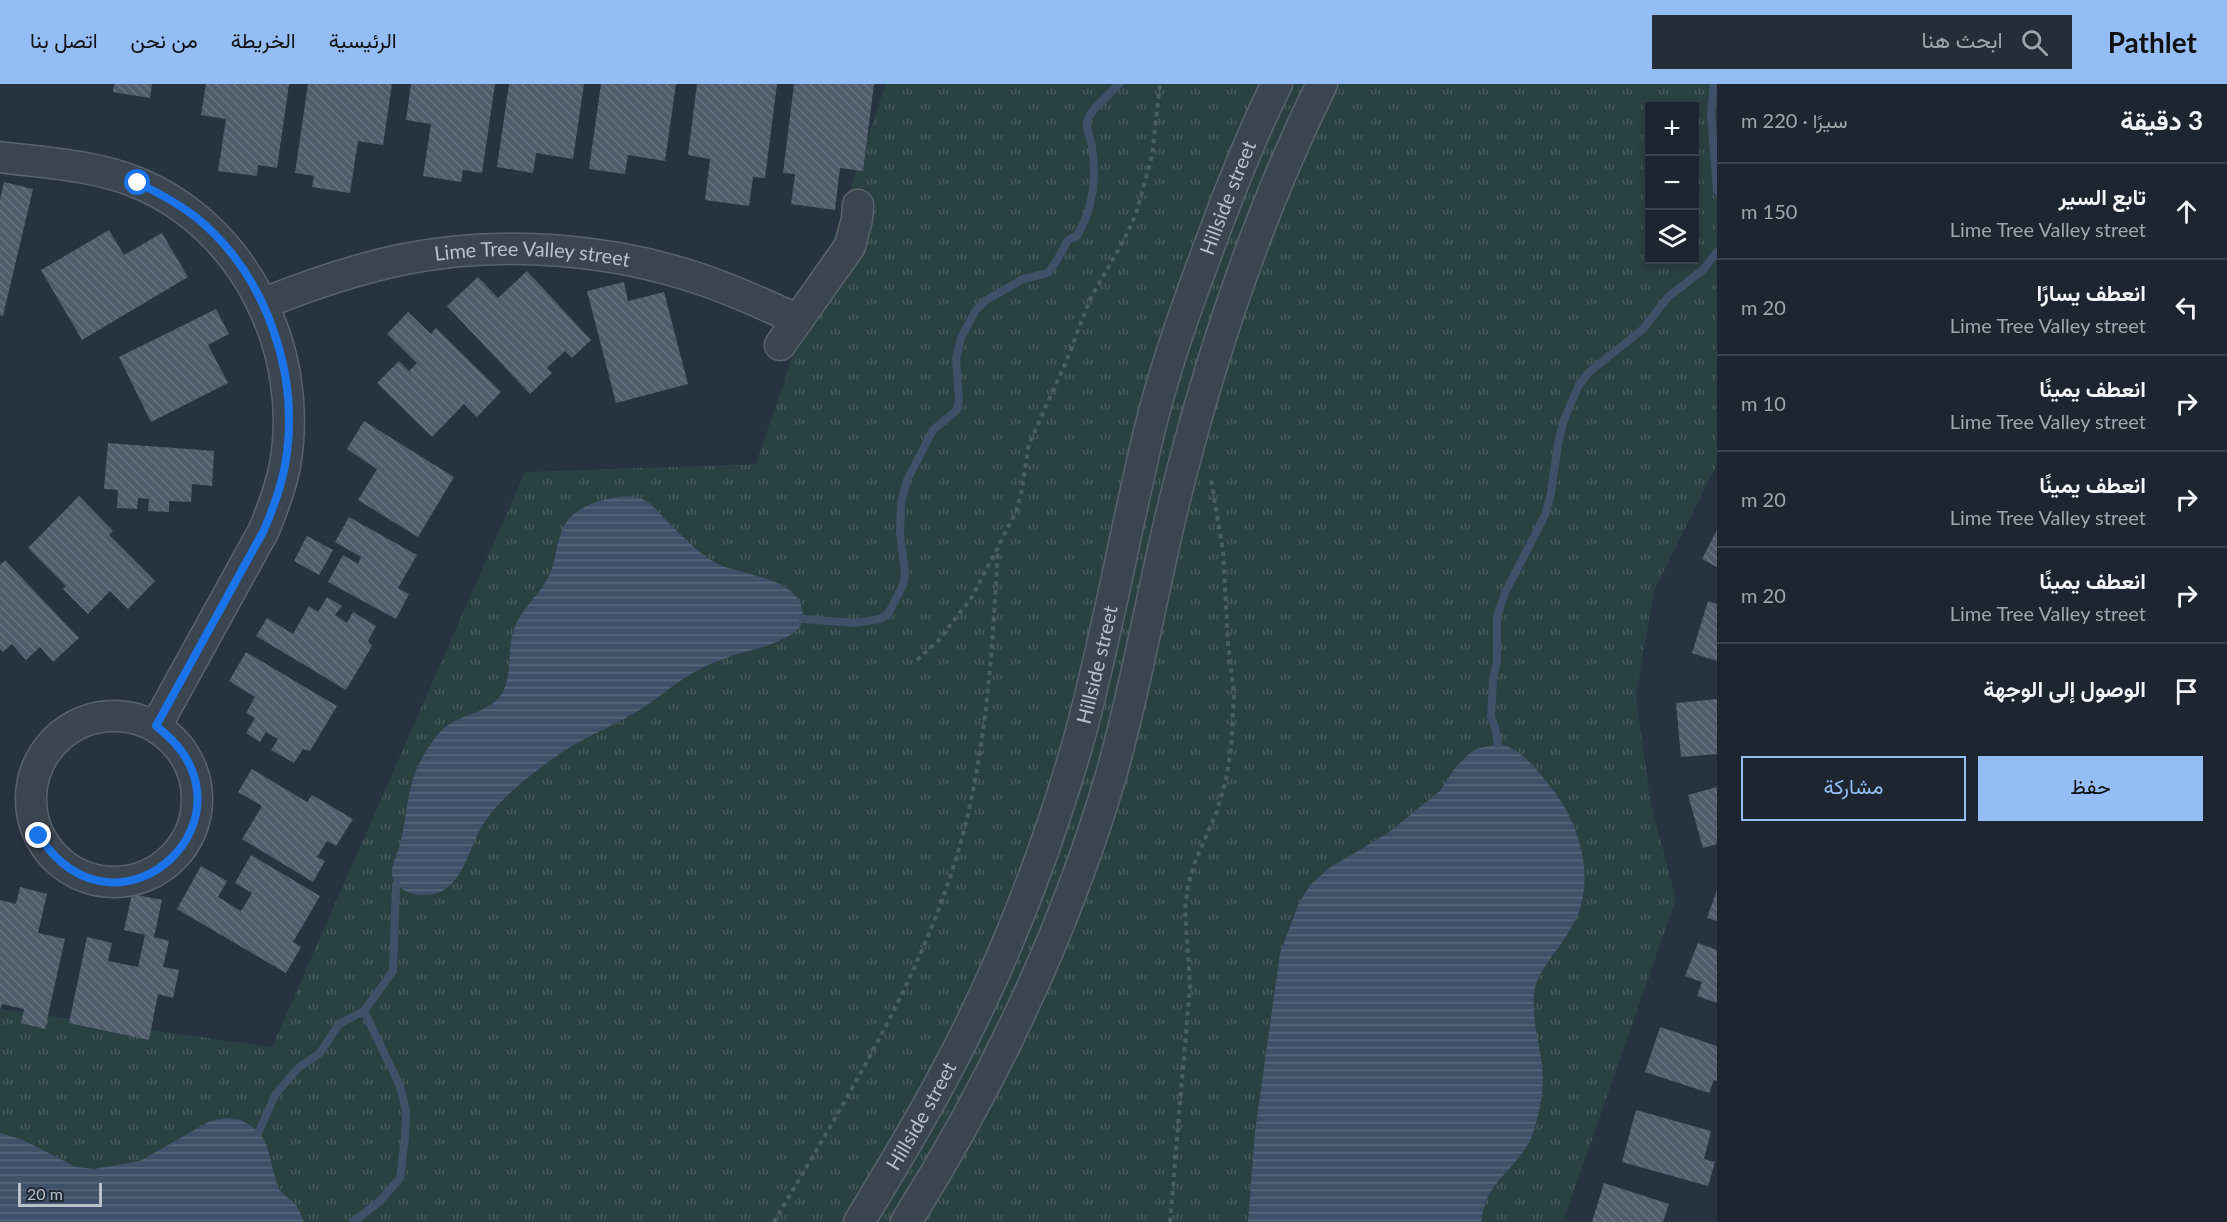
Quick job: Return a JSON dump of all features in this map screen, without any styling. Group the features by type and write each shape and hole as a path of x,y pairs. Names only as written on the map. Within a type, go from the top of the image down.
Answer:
{"street":[{"name":"Hillside street","path":"859,1222 903,1150 986,992 1021,910 1052,826 1101,656 1150,427 1166,370 1183,315 1236,176 1276,84"},
{"name":"Hillside street","path":"906,1222 939,1170 997,1062 1049,951 1078,875 1092,836 1126,718 1177,490 1199,406 1254,242 1281,174 1322,84"},
{"path":"0,157 106,172 138,183 169,199 197,219 222,243 243,270 274,330 288,397 289,431 285,465 277,498 264,530 156,726"},
{"path":"780,345 850,246 858,205"},
{"name":"Lime Tree Valley street","path":"262,304 318,282 357,270 406,259 466,251 506,249 607,256 656,266 752,298 798,321"},
{"path":"119,715 156,726 172,738 184,753 197,790 197,809 184,845 156,872 138,879 119,883 100,882 81,876 64,866 50,853 39,836 33,818 31,799 33,779 39,761 50,745 64,732 81,722 100,716 119,715"}],"path":[{"path":"917,660 938,641 972,597 1016,512 1022,494 1029,444 1066,362 1090,299 1124,240 1136,214 1152,156 1160,84"},
{"path":"1170,1222 1190,986 1185,909 1188,885 1195,862 1217,811 1226,780 1231,749 1234,693 1228,644 1223,551 1210,475"},
{"path":"774,1222 895,1010 936,918 969,810 985,720 991,669 998,548"}],"green space":[{"path":"886,84 1717,84 1717,464 1654,590 1636,696 1651,805 1676,899 1563,1222 0,1222 0,1009 272,1047 525,472 756,464"}],"water":[{"path":"637,497 648,502 690,544 716,563 769,580 793,593 800,603 803,617 801,625 785,638 774,643 732,656 698,670 641,709 558,755 519,785 493,811 480,831 463,867 448,887 438,893 425,895 403,890 394,882 392,869 401,840 411,786 422,759 430,745 448,725 486,708 501,694 508,676 511,639 516,624 550,574 565,524 578,511 587,506 606,499"},
{"path":"1498,744 1521,754 1559,799 1574,827 1583,858 1584,889 1578,914 1544,968 1535,988 1534,1017 1543,1082 1540,1108 1530,1141 1491,1192 1485,1204 1481,1222 1248,1222 1255,1132 1280,953 1298,905 1310,885 1329,868 1388,833 1440,791 1455,768 1469,754 1476,749"},
{"path":"226,1118 241,1120 259,1131 267,1146 278,1189 297,1206 304,1222 0,1222 0,1133 23,1140 76,1167 94,1169 140,1161 210,1121"}],"building":[{"path":"114,84 152,84 150,98 113,92"},
{"path":"206,84 289,84 277,168 258,165 257,176 218,171 226,119 201,115"},
{"path":"308,84 392,84 383,145 358,141 350,193 312,187 314,176 295,173"},
{"path":"411,84 495,84 482,173 463,170 461,182 423,176 431,124 406,120"},
{"path":"509,84 584,84 573,159 536,153 533,173 497,167"},
{"path":"601,84 676,84 665,161 628,155 625,174 589,169"},
{"path":"697,84 777,84 765,178 753,177 749,206 705,200 710,159 688,155"},
{"path":"794,84 874,84 863,171 840,168 835,210 791,204 795,174 783,173"},
{"path":"4,182 33,189 3,316 0,315 0,200"},
{"path":"109,230 124,255 162,233 188,277 82,340 41,270"},
{"path":"527,271 591,340 572,358 565,351 547,368 552,373 530,394 447,306 478,277 498,298"},
{"path":"624,282 628,301 664,292 688,384 616,403 587,291"},
{"path":"216,309 229,334 208,345 228,383 151,422 119,357"},
{"path":"408,312 431,334 436,328 501,392 477,417 464,404 432,437 377,383 399,361 409,371 417,363 387,334"},
{"path":"364,421 454,477 418,537 358,500 377,469 347,449"},
{"path":"108,443 214,451 212,486 192,484 191,502 169,501 169,512 148,511 149,499 138,498 137,509 117,508 118,490 104,489"},
{"path":"79,496 113,531 109,535 155,581 128,609 110,591 88,614 63,589 66,586 28,548"},
{"path":"349,517 417,555 398,588 409,594 396,619 328,582 343,555 358,564 361,557 335,542"},
{"path":"1717,530 1717,567 1702,559"},
{"path":"307,536 333,550 319,575 294,561"},
{"path":"5,560 79,638 53,662 40,647 26,660 12,644 3,652 0,649 0,565"},
{"path":"327,597 342,606 335,615 347,623 353,612 376,626 368,641 372,646 346,690 256,636 267,618 293,634 309,606 318,612"},
{"path":"1708,601 1717,604 1717,661 1692,653"},
{"path":"246,652 337,706 310,751 303,749 294,763 271,750 278,739 266,732 260,742 246,733 255,718 246,713 255,697 229,681"},
{"path":"1717,699 1717,754 1681,757 1676,703"},
{"path":"252,769 307,802 312,795 353,819 336,846 327,841 317,857 325,861 313,882 242,839 262,806 238,792"},
{"path":"1717,787 1717,844 1703,848 1688,795"},
{"path":"251,855 320,896 293,942 301,947 286,973 177,909 201,866 227,881 218,897 241,911 252,893 235,883"},
{"path":"20,887 47,894 38,933 65,939 45,1029 21,1023 24,1009 2,1004 0,1010 0,900 16,904"},
{"path":"1717,890 1717,921 1707,918"},
{"path":"132,894 162,900 154,937 169,941 163,967 179,970 173,998 158,994 149,1040 69,1023 87,937 112,943 108,961 138,967 145,935 124,930"},
{"path":"1698,943 1717,950 1717,1003 1697,996 1702,982 1685,976"},
{"path":"1660,1027 1717,1046 1717,1081 1714,1080 1709,1093 1645,1072"},
{"path":"1636,1110 1711,1131 1704,1159 1715,1162 1708,1186 1622,1162"},
{"path":"1604,1183 1669,1204 1663,1222 1592,1222"}],"waterway":[{"path":"803,619 855,623 880,619 888,614 903,585 905,573 900,533 901,503 907,480 933,430 957,410 959,401 956,359 961,338 975,311 985,301 1023,279 1048,273 1068,240 1077,236 1087,215 1094,181 1091,143 1087,129 1088,119 1095,108 1119,84"},
{"path":"1714,84 1711,113 1717,191"},
{"path":"1498,744 1491,717 1493,679 1497,661 1497,616 1505,593 1546,513 1563,423 1579,385 1588,373 1643,329 1668,297 1704,269 1717,252"},
{"path":"353,1222 379,1202 400,1178 406,1111 400,1086 364,1011 393,971 396,885"},
{"path":"259,1131 275,1095 298,1068 320,1053 339,1024 364,1011"}],"route":[{"path":"39,836 50,853 64,866 81,876 100,882 119,883 156,872 184,845 197,809 197,790 184,753 172,738 156,726 264,530 277,498 285,465 289,431 288,397 283,364 274,330 262,304 243,270 222,243 197,219 169,199 138,183"}]}
